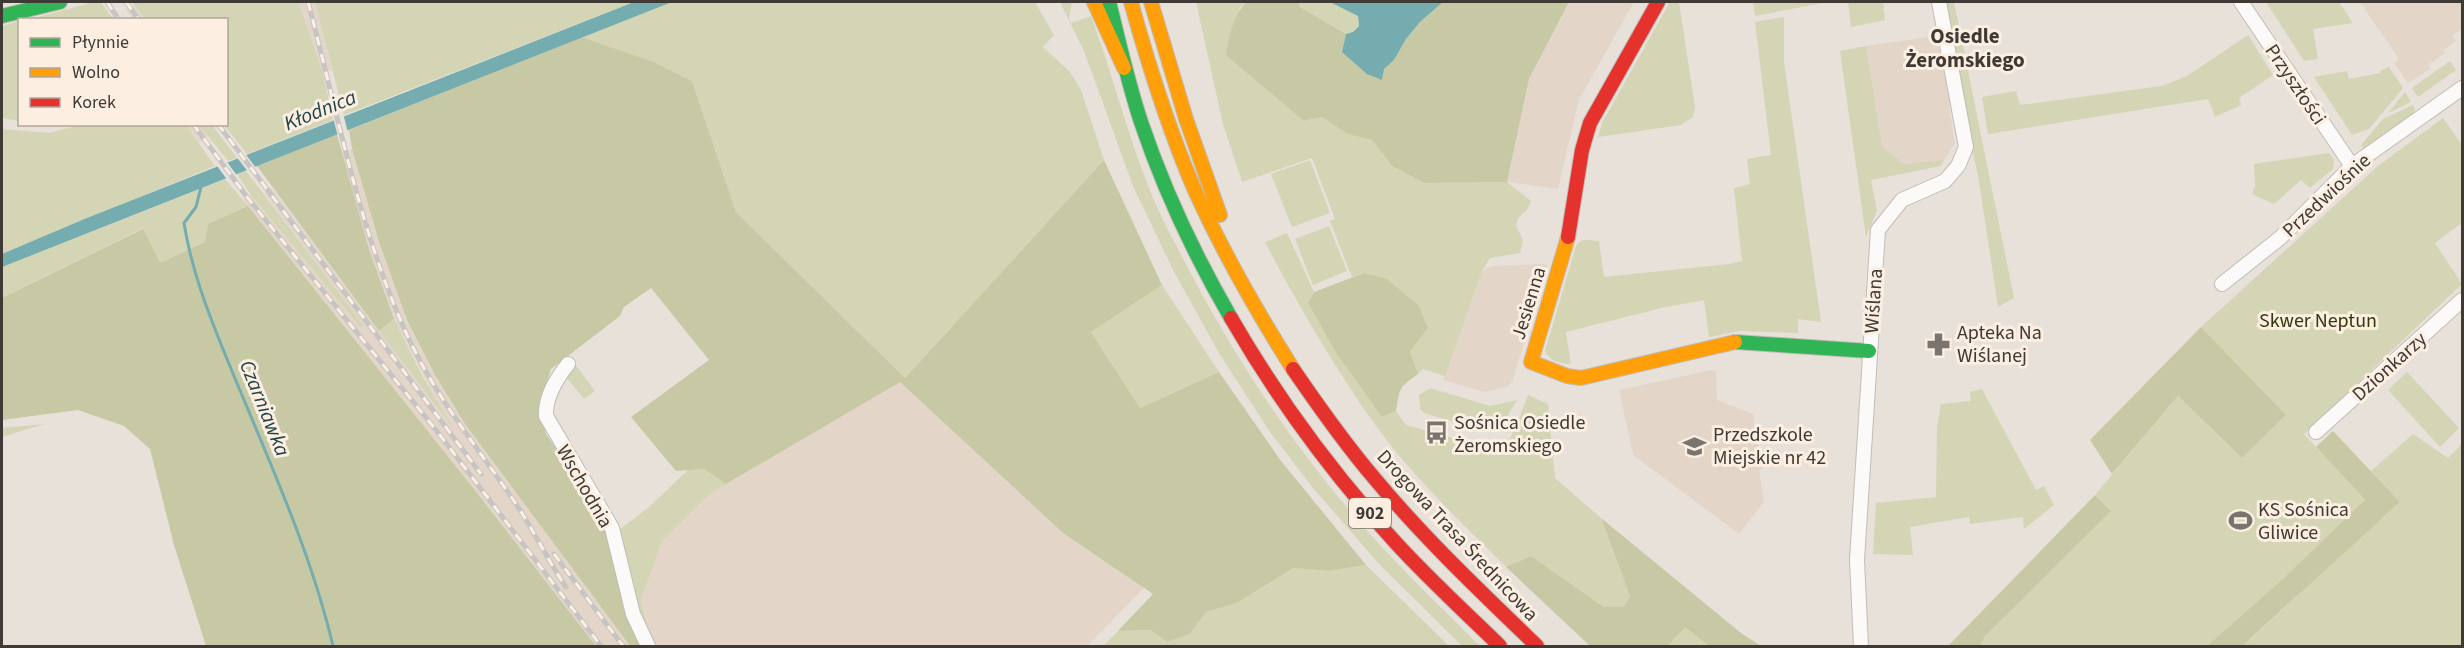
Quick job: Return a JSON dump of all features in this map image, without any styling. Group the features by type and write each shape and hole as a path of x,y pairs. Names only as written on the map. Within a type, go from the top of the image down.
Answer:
{"main road":[{"path":"2,16 60,2"},
{"path":"1094,2 1124,68"},
{"name":"902","path":"1109,2 1124,68 1146,137 1200,264 1235,330 1301,426 1349,488 1420,567 1500,646"},
{"name":"Drogowa Trasa Średnicowa","path":"1131,2 1149,67 1190,182 1257,311 1304,385 1373,476 1403,511 1537,646"},
{"path":"1151,2 1205,177 1257,311"},
{"name":"Jesienna","path":"1658,2 1590,123 1582,150 1570,230 1531,362 1567,376 1581,378 1736,342 1869,351"}],"street":[{"name":"Wiślana","path":"1861,646 1857,560 1878,230 1902,200 1945,181 1958,166 1966,147 1939,2"},
{"name":"Przyszłości","path":"2241,2 2352,166"},
{"name":"Przedwiośnie","path":"2222,284 2280,238 2352,166 2463,88"},
{"name":"Dzionkarzy","path":"2316,432 2463,300"},
{"name":"Wschodnia","path":"568,364 558,377 551,392 546,416 612,528 633,614 648,646"}],"shaded area":[{"path":"298,2 315,2 332,70 323,72"},
{"path":"1569,2 1634,2 1579,100 1558,189 1507,182 1529,79"},
{"path":"2360,2 2462,2 2462,29 2452,36 2456,41 2443,50 2445,53 2428,65 2430,69 2408,83 2394,63 2399,59"},
{"path":"134,5 144,18 132,18 125,9"},
{"path":"1928,37 1939,48 1951,102 1949,106 1955,143 1944,160 1904,164 1882,146 1866,46"},
{"path":"187,126 200,126 208,136 199,143"},
{"path":"352,149 379,242 407,320 435,375 465,424 630,646 596,646 243,200 251,195 361,328 363,326 264,193 272,188 449,424 394,319 369,249 342,152"},
{"path":"1547,265 1513,380 1509,386 1485,392 1443,380 1482,271 1493,266"},
{"name":"Przedszkole Miejskie nr 42","path":"1712,370 1716,372 1717,400 1753,414 1762,469 1759,470 1764,502 1739,534 1633,455 1619,390"},
{"path":"900,381 1063,533 1145,587 1087,646 653,646 641,600 662,541 711,493"}],"green space":[{"path":"101,2 112,18 34,18"},
{"path":"132,2 298,2 323,72 333,120 247,154 225,126 228,126 228,18 144,18"},
{"path":"315,2 634,2 344,115"},
{"path":"672,2 1035,2 1054,35 1043,47 1070,72 1081,90 1104,160 905,378 736,212 692,81 654,62 582,37"},
{"path":"1060,2 1072,2 1069,18 1071,23 1091,16 1131,139 1155,203 1209,307 1253,379 1301,449 1353,515 1405,572 1480,646 1462,646 1380,565 1313,488 1270,432 1219,353 1173,270 1133,186 1084,51"},
{"path":"1196,2 1246,2 1239,9 1281,100 1304,121 1322,117 1348,133 1372,140 1392,166 1424,183 1507,182 1531,201 1527,210 1518,218 1516,226 1523,240 1520,253 1490,258 1482,271 1445,376 1423,369 1418,374 1410,352 1428,328 1364,273 1352,277 1330,221 1335,219 1312,158 1242,182 1223,124"},
{"path":"1246,2 1299,2 1300,7 1346,34 1342,52 1382,79 1384,69 1394,60 1406,39 1420,22 1443,2 1569,2 1529,79 1507,182 1424,183 1392,166 1372,140 1348,134 1322,117 1304,121 1226,55 1232,27"},
{"path":"1299,2 1330,2 1358,15 1359,26 1353,32 1346,34 1300,7"},
{"path":"1670,2 1679,2 1695,107 1693,117 1681,125 1598,137 1602,123"},
{"path":"1753,2 1828,2 1755,16"},
{"path":"1848,2 1883,2 1885,20 1851,27"},
{"path":"1943,2 1954,2 2014,298 1998,307 1978,175"},
{"path":"2266,2 2339,2 2353,23 2313,29 2318,59 2304,61"},
{"path":"1784,17 1784,62 1821,322 1798,319 1798,333 1740,331 1709,337 1704,300 1566,332 1571,364 1553,360 1545,351 1576,246 1581,241 1599,241 1604,277 1742,261 1734,188 1750,184 1747,159 1771,155 1755,22"},
{"path":"18,21 18,121 2,118 2,26"},
{"path":"2248,35 2273,75 2239,98 2241,105 2215,117 2208,99 1988,134 1982,97 2016,91 2020,105 2162,86 2187,76"},
{"path":"582,37 654,62 692,81 736,212 905,378 1104,160 1162,285 1091,332 1140,408 1219,372 1281,461 1366,565 1328,571 1294,568 1237,603 1206,612 1190,634 1167,642 1151,630 1118,631 1153,594 1063,533 900,382 726,484 704,469 676,471 631,417 709,360 651,288 624,307 620,316 551,369 541,402 546,434 592,502 610,538 643,646 630,646 465,424 435,375 407,320 379,242 352,149 349,130"},
{"path":"1866,46 1882,146 1904,164 1944,160 1941,166 1871,180 1877,211 1866,237 1840,51"},
{"path":"2450,61 2456,70 2418,97 2412,88"},
{"path":"2389,67 2403,88 2369,129 2352,135 2314,77 2347,71 2349,79 2380,73"},
{"path":"2405,92 2411,102 2388,113"},
{"path":"2413,105 2415,109 2412,116 2366,151 2361,145 2383,119"},
{"name":"Skwer Neptun","path":"2443,118 2462,145 2462,223 2435,243 2462,284 2304,434 2382,519 2400,502 2371,471 2413,434 2448,458 2462,444 2462,646 2242,646 2301,593 2286,576 2207,646 1980,646 1985,636 2110,510 2095,495 2178,396 2242,458 2286,415 2201,327 2378,166"},
{"path":"75,126 187,126 215,166 2,254 2,129 50,133"},
{"path":"200,126 213,126 237,158 228,161"},
{"path":"337,134 369,249 394,319 379,331 257,166"},
{"path":"2329,153 2334,160 2333,169 2310,188 2301,180 2274,204 2252,194 2255,187 2254,164"},
{"path":"1310,160 1330,213 1292,227 1271,174"},
{"path":"246,171 364,326 361,328 251,195 237,174"},
{"path":"225,179 248,206 208,224 205,242 159,264 142,229 2,298 2,267"},
{"path":"248,206 596,646 206,646 174,545 150,449 124,426 78,410 2,420 2,298 143,229 160,263 205,242 208,224"},
{"path":"1329,226 1347,271 1313,285 1295,239"},
{"path":"1287,233 1314,292 1308,303 1336,353 1382,417 1396,411 1406,425 1491,449 1506,445 1528,395 1548,404 1555,478 1601,518 1630,596 1624,608 1604,607 1531,556 1506,567 1422,481 1390,445 1361,404 1317,336 1265,242"},
{"path":"1364,273 1387,279 1418,305 1428,328 1410,352 1418,374 1401,389 1396,411 1382,417 1336,353 1308,303 1314,292"},
{"path":"1162,285 1219,372 1140,408 1091,332"},
{"path":"394,319 423,377 454,430 379,331"},
{"path":"2201,327 2286,415 2242,458 2178,396 2112,474 2090,440"},
{"path":"575,364 595,391 584,399 565,376"},
{"path":"2407,372 2459,428 2440,447 2388,390"},
{"path":"1430,388 1490,406 1517,400 1502,425 1488,432 1424,413 1420,409 1419,395"},
{"path":"1982,389 2036,490 2044,486 2054,505 2024,529 2023,517 1970,524 1969,517 1910,527 1913,555 1873,554 1876,503 1936,497 1937,427 1941,404 1971,401 1970,392"},
{"path":"44,424 2,437 2,428"},
{"path":"2333,431 2400,502 2242,646 2207,646 2286,576 2365,500 2316,447"},
{"path":"704,469 726,484 711,493 662,541 641,600 652,645 635,609 619,530 648,508 688,470"},
{"path":"2095,495 2111,511 1985,636 1980,646 1948,646"},
{"path":"1601,518 1741,633 1761,646 1709,646 1685,627 1668,646 1590,646 1506,567 1531,556 1604,607 1624,607 1630,596"},
{"path":"1366,565 1449,646 1103,646 1118,631 1152,630 1167,642 1190,634 1206,612 1237,603 1295,568 1328,571"},
{"path":"1685,626 1709,646 1668,646"}],"water":[{"path":"634,2 672,2 2,267 2,254 87,218"},
{"path":"1330,2 1443,2 1420,22 1406,39 1394,60 1384,69 1382,80 1367,74 1342,52 1346,34 1353,32 1359,26 1358,16"}],"pier":[{"path":"343,113 348,133 338,137 333,117"},
{"path":"244,152 257,169 249,173 235,155"},
{"path":"225,159 238,177 228,181 215,163"}],"waterway":[{"name":"Czarniawka","path":"201,187 196,207 184,223 193,265 214,328 279,483 303,547 333,646"}],"railway":[{"path":"107,2 118,18"},
{"path":"126,2 138,18"},
{"path":"308,2 364,217 392,301 433,383 514,501 566,587"},
{"path":"194,126 247,197 436,430 601,646"},
{"path":"220,126 481,474"},
{"path":"554,554 623,646"}],"traffic: fast":[{"path":"2,16 60,2"},
{"path":"1109,2 1136,107 1160,173 1193,247 1231,318"},
{"path":"1735,342 1869,351"}],"traffic: slow":[{"path":"1094,2 1124,68"},
{"path":"1131,2 1160,99 1196,193 1242,282 1293,369"},
{"path":"1151,2 1186,119 1220,215"},
{"path":"1568,237 1531,362 1567,376 1581,378 1735,342"}],"traffic: jam":[{"path":"1568,237 1582,150 1590,123 1658,2"},
{"path":"1231,318 1267,377 1307,435 1350,490 1409,556 1500,646"},
{"path":"1293,369 1343,439 1394,501 1454,565 1537,646"}],"place":[{"name":"Apteka Na Wiślanej","path":"1939,344"},
{"name":"Sośnica Osiedle Żeromskiego","path":"1436,433"},
{"name":"Przedszkole Miejskie nr 42","path":"1695,446"},
{"name":"KS Sośnica Gliwice","path":"2240,521"}],"district":[{"name":"Osiedle Żeromskiego","path":"1965,48"}],"water label":[{"name":"Kłodnica","path":"320,110"}]}
